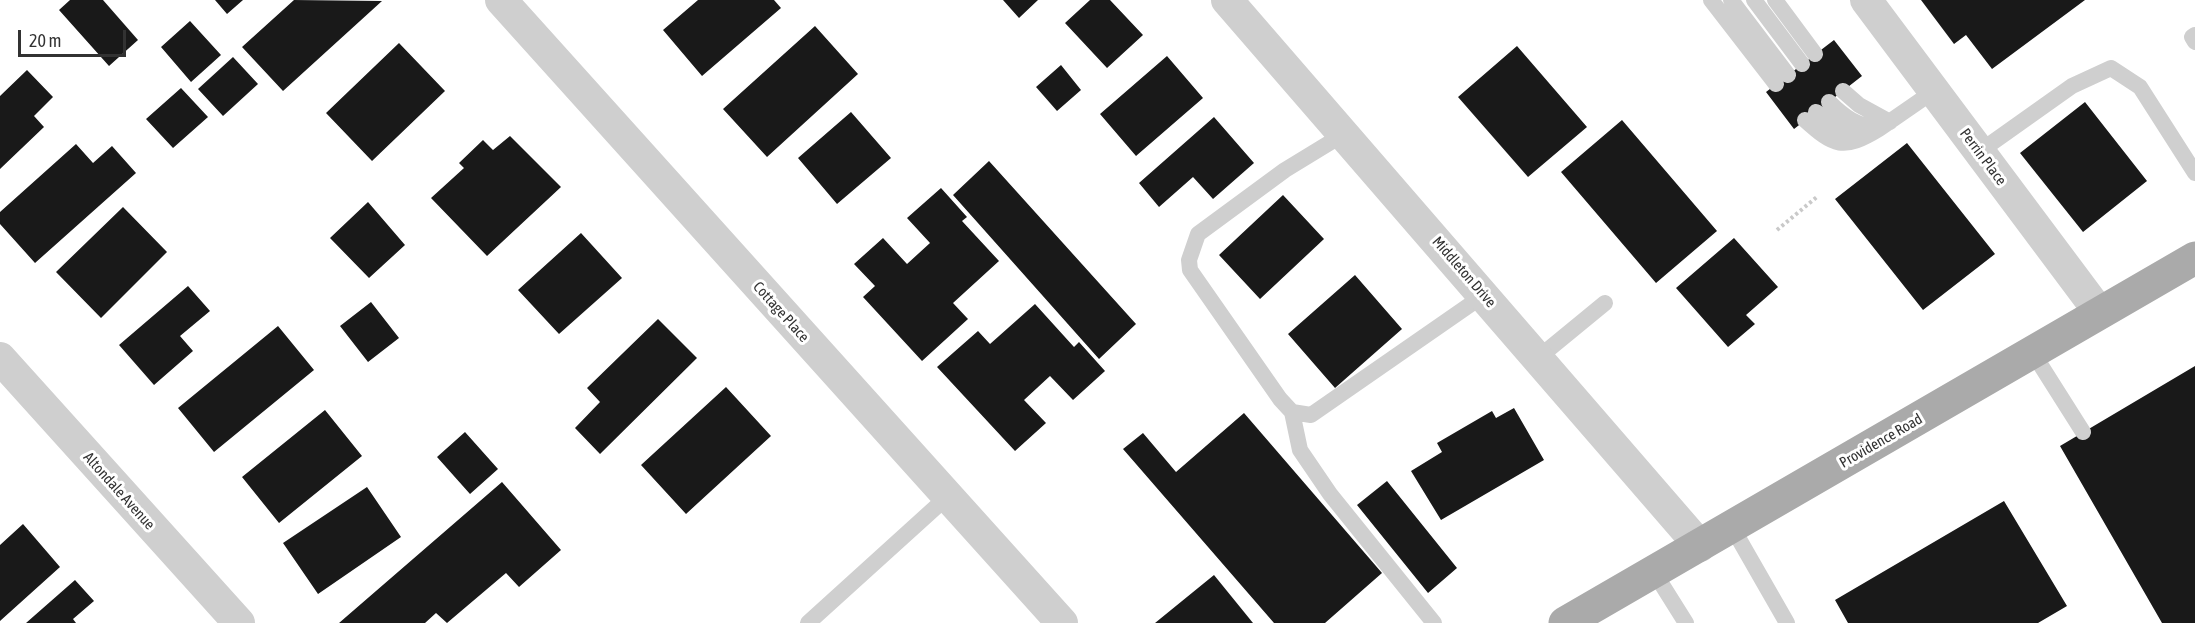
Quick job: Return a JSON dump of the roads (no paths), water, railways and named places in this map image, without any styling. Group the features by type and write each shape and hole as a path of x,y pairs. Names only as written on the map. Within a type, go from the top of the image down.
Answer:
{"main road":[{"name":"Providence Road","path":"1566,623 2195,258"}],"street":[{"name":"Cottage Place","path":"501,0 1062,623"},
{"name":"Middleton Drive","path":"1227,0 1700,546"},
{"name":"Perrin Place","path":"1866,0 2100,313"},
{"name":"Altondale Avenue","path":"0,358 239,623"}],"lane":[{"path":"1711,0 1782,79 1731,0"},
{"path":"1754,0 1808,59 1775,0"},
{"path":"1979,152 2072,86 2111,68 2140,87 2195,173"},
{"path":"1878,129 1861,126 1823,106 1828,141 1850,143 1878,129 1934,91"},
{"path":"1344,134 1285,170 1198,234 1189,260 1190,270 1280,399 1292,411 1311,415 1484,295"},
{"path":"1538,358 1605,303"},
{"path":"2033,352 2083,432"},
{"path":"1292,411 1300,450 1330,494 1434,623"},
{"path":"808,623 947,497"},
{"path":"1732,527 1787,623"},
{"path":"1654,572 1686,623"}]}
